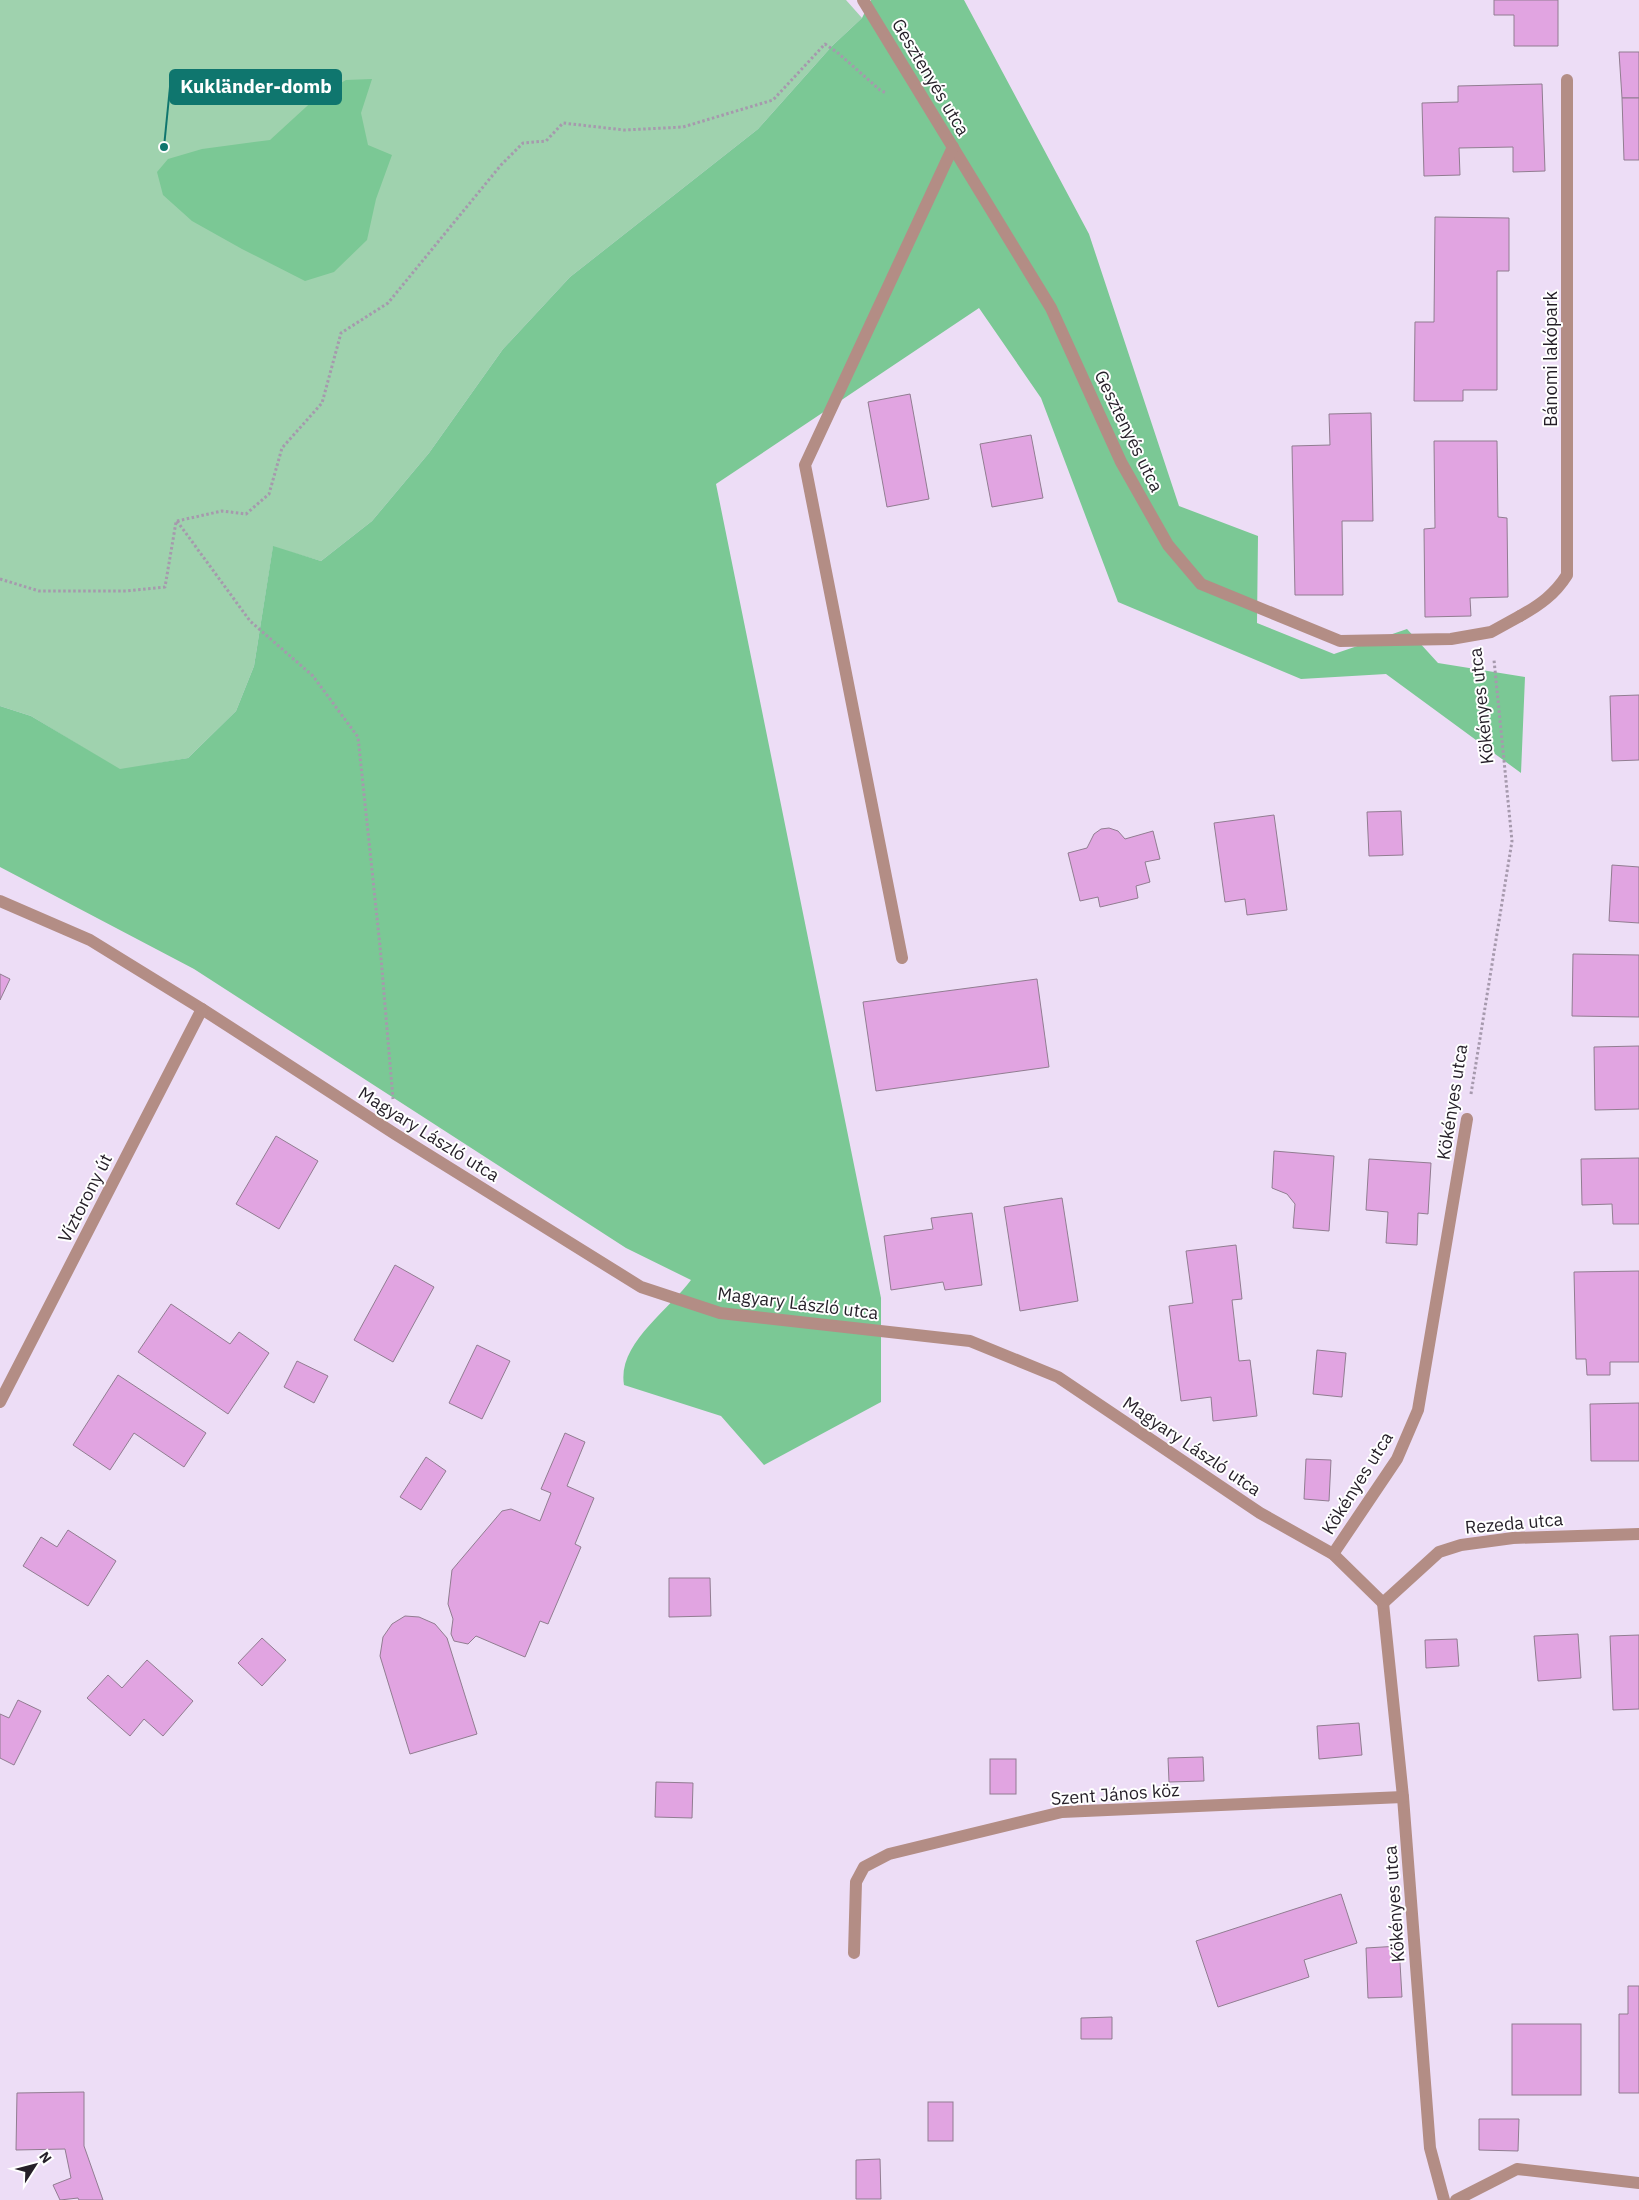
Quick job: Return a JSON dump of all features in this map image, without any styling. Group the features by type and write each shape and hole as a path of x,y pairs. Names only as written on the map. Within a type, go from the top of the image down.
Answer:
{"street":[{"name":"Gesztenyés utca","path":"863,0 1051,308 1121,462 1168,545 1201,584 1340,641 1451,639 1491,632 1520,616"},
{"name":"Bánomi lakópark","path":"1520,616 1540,605 1557,589 1567,575 1567,80"},
{"path":"902,958 805,465 953,147"},
{"name":"Magyary László utca","path":"0,902 90,940 641,1287 720,1313 970,1341 1058,1378 1260,1513 1333,1554 1383,1603"},
{"name":"Víztorony út","path":"0,1402 202,1009"},
{"name":"Kökényes utca","path":"1333,1554 1397,1458 1418,1410 1467,1119"},
{"name":"Rezeda utca","path":"1383,1603 1439,1552 1460,1544 1513,1538 1639,1534"},
{"name":"Kökényes utca","path":"1383,1603 1403,1797 1430,2148 1444,2200"},
{"name":"Szent János köz","path":"854,1953 856,1882 864,1867 889,1854 1062,1812 1403,1797"},
{"path":"1456,2200 1517,2169 1639,2183"}],"path":[{"path":"177,521 222,511 246,514 269,494 282,448 322,403 341,334 388,303 502,165 523,143 546,140 563,123 624,130 683,127 773,100 824,44 838,53 880,90 889,94"},
{"path":"0,579 38,592 126,591 165,587 177,521"},
{"path":"177,521 250,621 313,676 358,737 380,946 396,1134"},
{"name":"Kökényes utca","path":"1467,1119 1512,841 1491,632"}],"green space":[{"path":"0,0 846,0 862,18 832,46 758,129 570,277 503,349 429,453 372,521 321,561 273,547 254,666 236,711 188,758 120,770 31,716 0,706"},
{"path":"871,0 964,0 1089,234 1179,506 1258,536 1257,623 1334,654 1407,629 1438,663 1525,677 1521,773 1386,674 1301,679 1118,602 1041,398 979,308 716,484 881,1298 881,1402 764,1465 721,1416 624,1385 624,1370 628,1356 636,1342 691,1280 626,1248 194,969 0,867 0,706 31,716 120,769 188,758 236,711 254,666 273,546 321,561 372,521 429,453 503,349 570,277 758,129 832,46 862,18"},
{"path":"372,79 361,113 368,145 392,155 376,199 367,240 334,272 305,281 192,221 163,195 157,172 168,159 202,149 270,140 318,96 346,80"}],"building":[{"path":"1494,0 1558,0 1558,46 1514,46 1514,15 1494,15"},
{"path":"1619,52 1639,52 1639,98 1622,98"},
{"path":"1542,84 1545,171 1513,172 1513,147 1459,148 1460,175 1424,176 1422,103 1458,102 1458,86"},
{"path":"1622,98 1639,98 1639,160 1624,160"},
{"path":"1435,217 1509,218 1509,271 1497,271 1497,390 1463,390 1463,401 1414,401 1415,322 1434,322"},
{"path":"910,394 929,499 887,507 868,402"},
{"path":"1371,413 1373,521 1342,521 1343,595 1295,595 1292,446 1330,445 1329,414"},
{"path":"1031,435 1043,498 992,507 980,444"},
{"path":"1434,441 1497,441 1498,517 1507,518 1508,597 1470,598 1471,616 1425,617 1424,529 1435,528"},
{"path":"1639,695 1639,760 1612,761 1610,696"},
{"path":"1401,811 1403,855 1369,856 1367,812"},
{"path":"1274,815 1287,910 1247,915 1245,899 1225,902 1214,823"},
{"path":"1109,828 1118,831 1125,839 1153,831 1160,859 1145,862 1150,882 1136,886 1138,898 1100,907 1098,897 1080,901 1068,853 1087,848 1094,834 1101,829"},
{"path":"1612,865 1639,867 1639,923 1609,921"},
{"path":"1573,954 1639,955 1639,1017 1572,1016"},
{"path":"0,974 10,979 0,1000"},
{"path":"1037,979 1049,1067 876,1091 863,1002"},
{"path":"1639,1046 1639,1109 1595,1110 1594,1047"},
{"path":"276,1136 318,1161 279,1229 236,1204"},
{"path":"1274,1151 1334,1156 1329,1231 1293,1228 1295,1204 1287,1194 1272,1188"},
{"path":"1639,1158 1639,1224 1613,1224 1612,1204 1582,1205 1581,1159"},
{"path":"1369,1159 1431,1163 1428,1214 1418,1213 1417,1245 1386,1243 1388,1212 1366,1210"},
{"path":"1062,1198 1078,1301 1020,1311 1004,1207"},
{"path":"972,1213 982,1285 945,1290 943,1282 891,1290 884,1236 933,1229 931,1218"},
{"path":"1236,1245 1242,1299 1232,1300 1239,1361 1250,1360 1257,1416 1213,1421 1211,1397 1181,1401 1169,1306 1193,1303 1186,1251"},
{"path":"395,1265 434,1287 393,1362 354,1340"},
{"path":"1639,1271 1639,1362 1610,1362 1610,1375 1587,1375 1586,1359 1576,1359 1574,1272"},
{"path":"171,1304 230,1344 239,1332 269,1353 228,1414 138,1352"},
{"path":"477,1345 510,1361 482,1419 449,1403"},
{"path":"1317,1350 1346,1353 1342,1397 1313,1394"},
{"path":"297,1361 328,1376 314,1403 284,1387"},
{"path":"118,1375 206,1433 184,1467 134,1433 110,1470 73,1445"},
{"path":"1639,1403 1639,1461 1591,1461 1590,1404"},
{"path":"565,1433 585,1442 567,1486 594,1498 575,1544 581,1547 548,1624 540,1621 525,1657 476,1636 468,1644 454,1641 451,1634 453,1619 448,1604 452,1570 502,1511 511,1509 540,1521 551,1493 541,1489"},
{"path":"426,1457 446,1471 421,1510 400,1497"},
{"path":"1306,1459 1331,1460 1329,1501 1304,1499"},
{"path":"68,1530 116,1561 88,1606 23,1566 41,1537 57,1547"},
{"path":"669,1578 710,1578 711,1616 669,1617"},
{"path":"405,1616 419,1617 435,1624 447,1638 477,1734 410,1754 380,1656 383,1637 392,1624"},
{"path":"1578,1634 1581,1678 1538,1681 1534,1636"},
{"path":"1639,1635 1639,1709 1613,1710 1610,1636"},
{"path":"262,1638 286,1660 262,1686 238,1663"},
{"path":"1457,1639 1459,1666 1426,1668 1425,1640"},
{"path":"147,1660 193,1701 163,1736 144,1719 130,1736 87,1698 108,1675 122,1688"},
{"path":"18,1700 41,1711 14,1765 0,1758 0,1714 9,1718"},
{"path":"1359,1723 1362,1755 1319,1759 1317,1726"},
{"path":"1203,1757 1204,1781 1169,1782 1168,1758"},
{"path":"990,1759 1016,1759 1016,1794 990,1794"},
{"path":"656,1782 693,1783 692,1818 655,1817"},
{"path":"1341,1894 1357,1943 1304,1960 1309,1977 1218,2007 1196,1941"},
{"path":"1399,1946 1402,1997 1368,1998 1366,1948"},
{"path":"1628,1986 1639,1986 1639,2093 1619,2093 1619,2014 1628,2014"},
{"path":"1112,2017 1112,2039 1081,2039 1081,2018"},
{"path":"1512,2024 1581,2024 1581,2095 1512,2095"},
{"path":"84,2092 84,2146 103,2200 79,2200 78,2198 60,2200 53,2185 71,2178 65,2149 16,2150 17,2093"},
{"path":"928,2102 953,2102 953,2141 928,2141"},
{"path":"1479,2119 1519,2119 1518,2151 1479,2150"},
{"path":"880,2159 881,2199 856,2199 856,2160"}],"place":[{"name":"Kukländer-domb","path":"164,147"}]}
